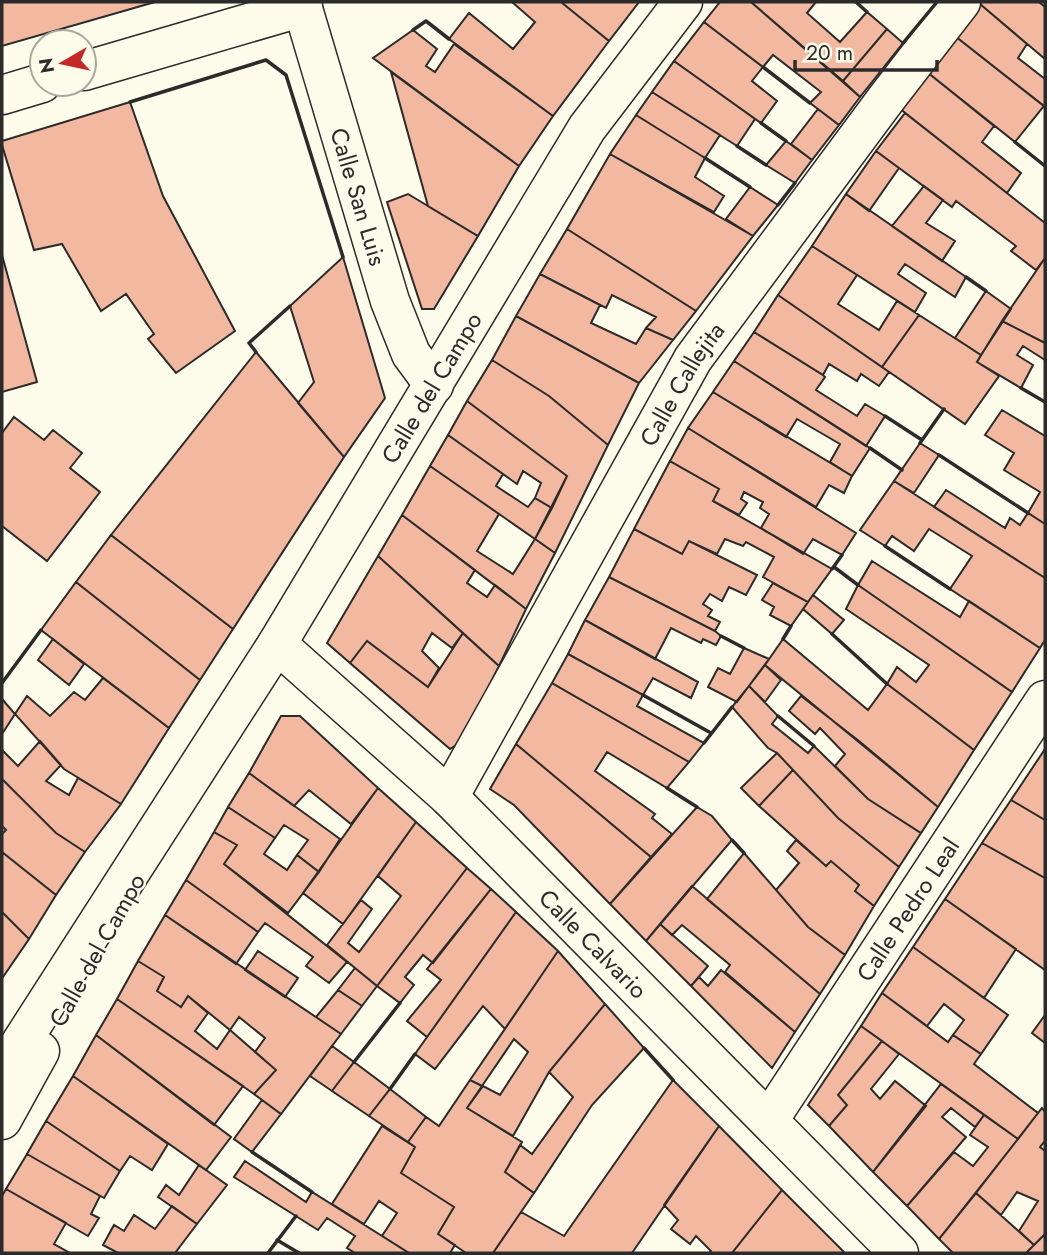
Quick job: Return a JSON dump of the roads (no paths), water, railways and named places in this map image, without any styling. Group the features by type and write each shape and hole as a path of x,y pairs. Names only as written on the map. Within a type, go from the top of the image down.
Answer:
{"street":[{"name":"Calle del Campo","path":"2,1072 277,644 587,128 683,2"},
{"name":"Calle Callejita","path":"449,797 693,359 961,2"},
{"name":"Calle San Luis","path":"302,5 390,301 411,354 434,385"},
{"path":"98,67 302,5"},
{"path":"2,95 28,87"},
{"name":"Calle Calvario","path":"277,644 449,797 899,1253"},
{"name":"Calle Pedro Leal","path":"769,1120 1045,700"},
{"name":"Calle del Campo","path":"2,1119 192,780"}]}
